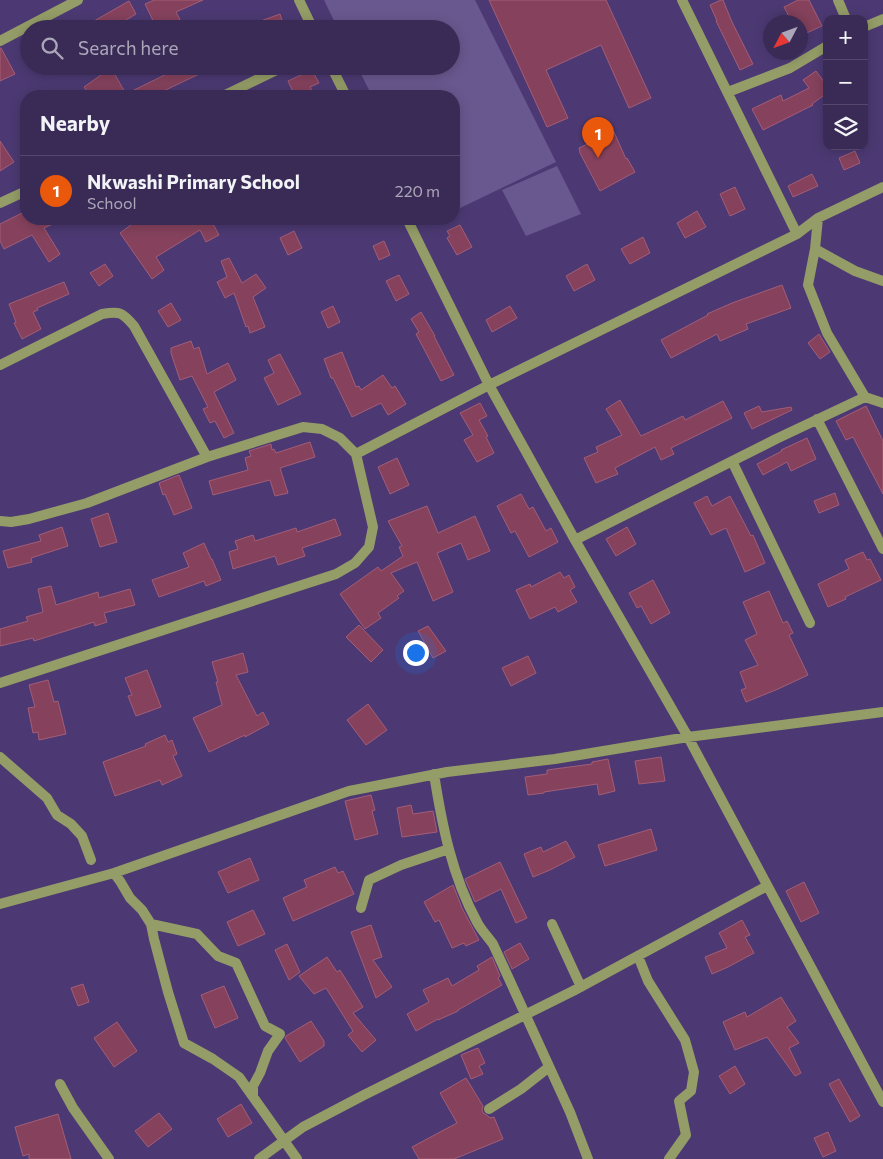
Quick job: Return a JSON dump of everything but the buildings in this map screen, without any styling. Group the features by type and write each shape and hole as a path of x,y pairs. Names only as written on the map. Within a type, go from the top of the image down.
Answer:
{"street":[{"path":"35,20 66,2 78,0"},
{"path":"299,0 309,20"},
{"path":"682,0 797,234"},
{"path":"838,0 844,15"},
{"path":"868,25 883,19"},
{"path":"0,40 20,28"},
{"path":"728,92 790,68 823,48"},
{"path":"235,90 266,75"},
{"path":"336,75 343,90"},
{"path":"356,454 489,385 797,234 818,218 883,187"},
{"path":"0,203 20,194"},
{"path":"818,218 815,249 808,285 827,333 865,397 883,404"},
{"path":"410,225 489,385 688,737 883,1102"},
{"path":"815,249 855,271 883,281"},
{"path":"0,365 102,314 116,311 126,316 134,326 207,457"},
{"path":"575,540 865,397"},
{"path":"817,419 883,549"},
{"path":"0,521 11,522 29,519 87,503 207,457 303,427 322,429 340,438 356,454 374,527 369,547 356,564 336,574 0,683"},
{"path":"732,461 810,623"},
{"path":"0,904 114,873 349,791 434,774 555,759 688,737 883,712"},
{"path":"0,757 47,798 57,815 71,824 82,836 91,860"},
{"path":"434,774 442,822 456,873 478,924 493,944 570,1112 588,1159"},
{"path":"361,908 369,880 401,865 449,849"},
{"path":"114,873 130,898 142,910 151,924 168,992 184,1043 239,1077 297,1159"},
{"path":"259,1159 303,1127 581,987 767,886"},
{"path":"151,924 197,934 218,956 236,963 265,1026 280,1034 268,1050 253,1086 252,1096"},
{"path":"552,924 581,987"},
{"path":"638,956 648,981 685,1040 694,1072 690,1091 679,1101 686,1135 669,1159"},
{"path":"489,1109 521,1089 549,1067"},
{"path":"60,1084 73,1108 109,1159"}],"shaded area":[{"path":"324,0 475,0 556,162 460,208 460,90 369,90 362,75 460,75 460,20 334,20"},
{"path":"557,166 581,214 526,236 502,190"}],"place":[{"name":"Nkwashi Primary School","path":"598,158"}]}
